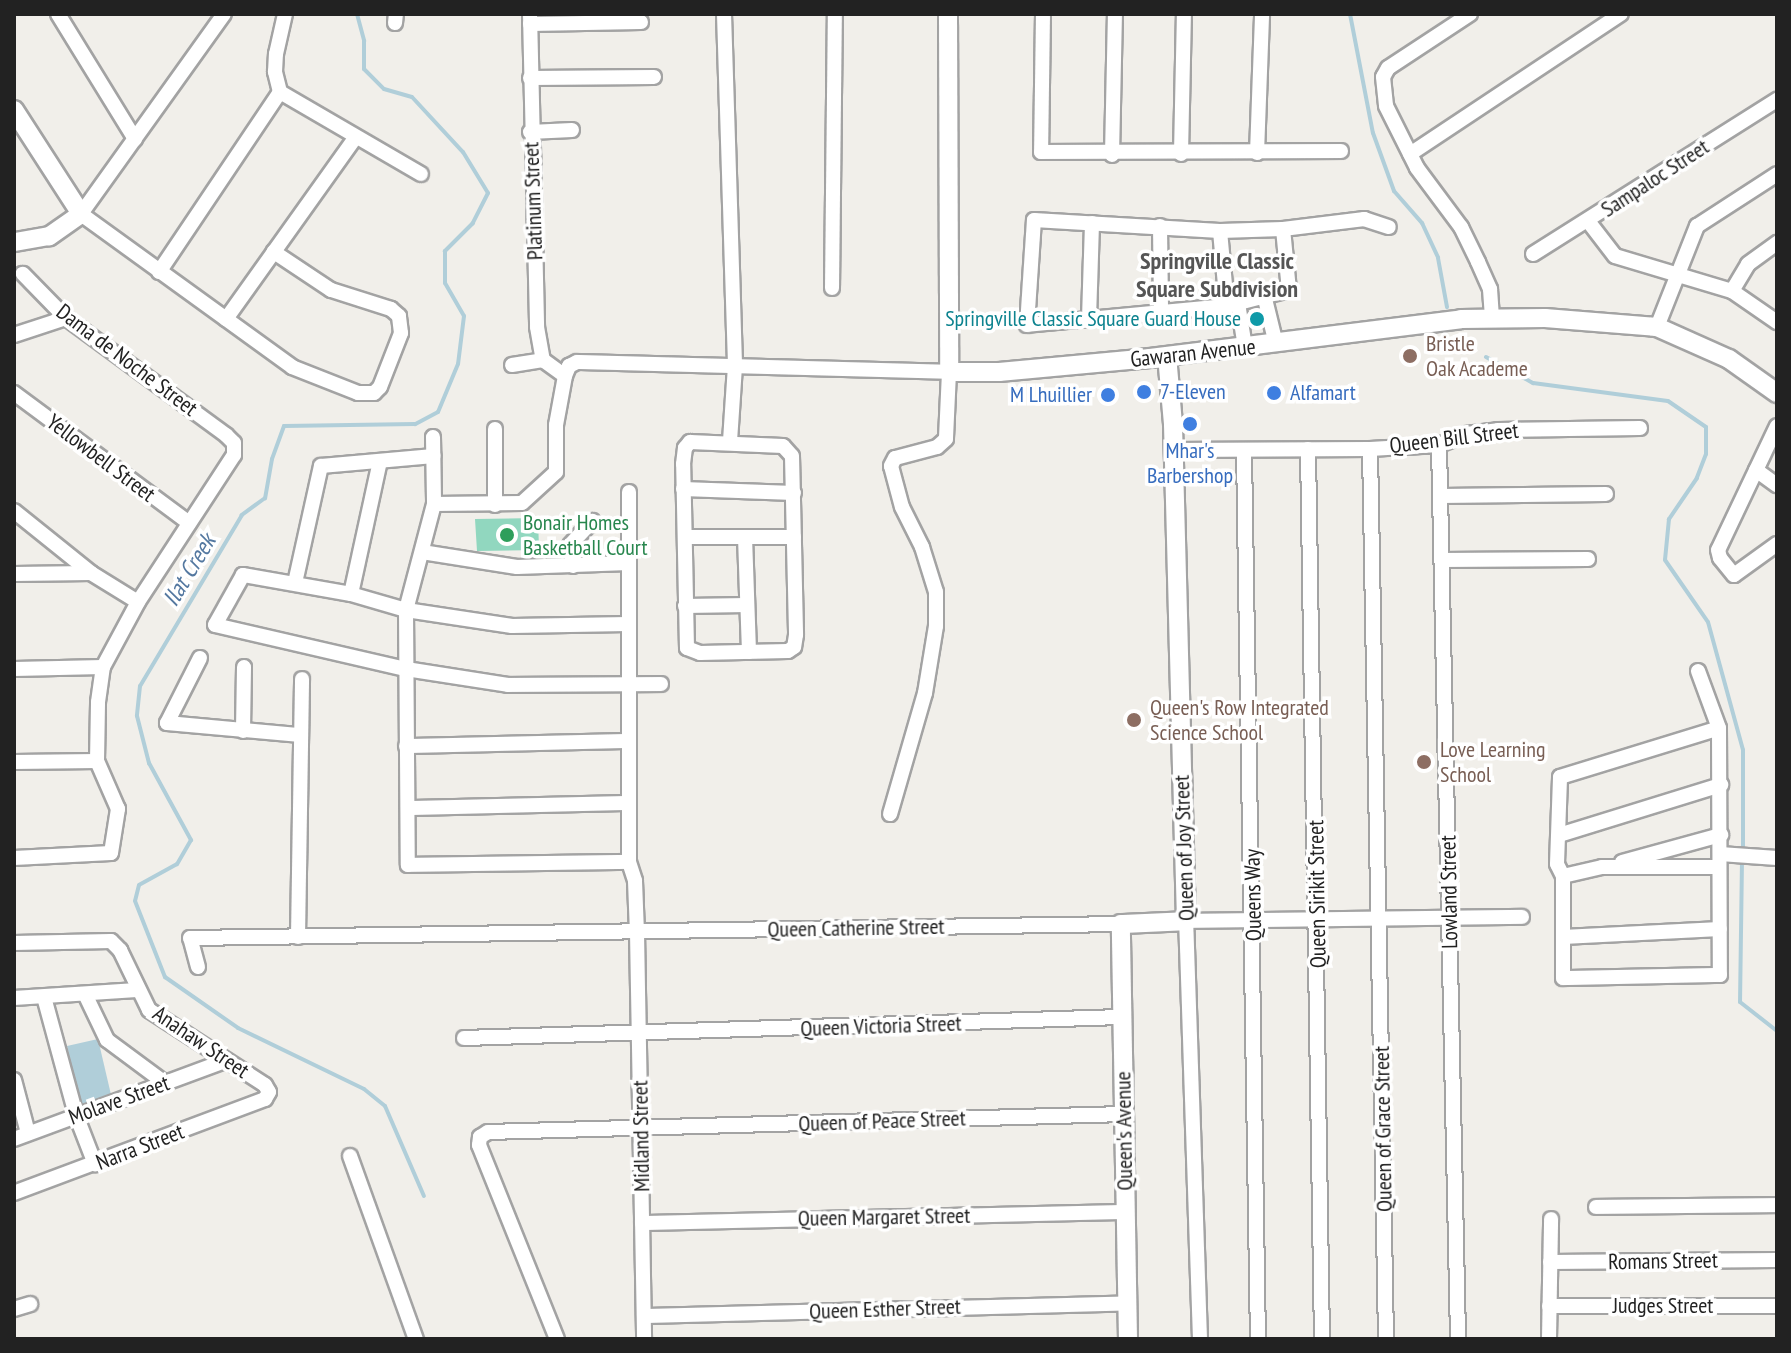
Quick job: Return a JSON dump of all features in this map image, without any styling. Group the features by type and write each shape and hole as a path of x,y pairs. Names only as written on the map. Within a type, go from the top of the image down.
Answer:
{"street":[{"path":"58,14 135,139"},
{"path":"14,242 49,236 81,214 224,14"},
{"path":"159,272 280,92 276,54 285,14"},
{"path":"724,14 735,366 730,442"},
{"path":"832,288 835,14"},
{"path":"890,814 925,693 936,626 936,592 922,547 902,507 891,466 895,458 937,447 946,439 949,372 948,14"},
{"path":"1043,14 1041,152 1112,155 1341,151"},
{"path":"1112,155 1115,14"},
{"path":"1181,154 1184,14"},
{"path":"1257,153 1262,14"},
{"path":"1470,14 1388,68 1383,77 1386,106 1410,154 1461,227 1490,289 1492,318"},
{"path":"1410,154 1621,14"},
{"path":"530,19 641,22"},
{"name":"Platinum Street","path":"530,19 530,132 537,327 543,360"},
{"path":"530,78 654,77"},
{"path":"280,92 421,174"},
{"name":"Sampaloc Street","path":"1533,254 1777,100"},
{"path":"14,110 81,214 292,367 358,393 374,393 380,387 401,333 399,316 391,309 331,290 274,252"},
{"path":"530,132 572,130"},
{"path":"226,319 355,138"},
{"path":"1657,327 1697,226 1777,174"},
{"path":"1283,229 1289,290 1265,299 1232,304 1027,325 1034,220 1220,231 1283,229 1364,219 1389,227"},
{"path":"1588,221 1615,256 1732,291 1777,322"},
{"path":"1089,319 1092,223"},
{"path":"1160,226 1161,311"},
{"path":"1220,231 1232,304 1245,347"},
{"path":"1732,291 1748,264 1777,243"},
{"name":"Dama de Noche Street","path":"23,274 66,318 234,443 234,455 189,523"},
{"path":"1265,299 1276,344"},
{"path":"14,335 66,318"},
{"name":"Gawaran Avenue","path":"949,372 999,372 1167,356 1461,319 1545,318 1657,327 1729,359 1777,393"},
{"name":"Queen of Joy Street","path":"1167,356 1173,450 1200,1339"},
{"path":"512,365 543,360 565,376"},
{"path":"434,504 522,503 556,472 556,425 565,376 569,366 577,362 949,372"},
{"name":"Yellowbell Street","path":"14,393 189,523"},
{"path":"1777,426 1723,534 1720,558 1730,572 1740,574 1777,544"},
{"name":"Queen Bill Street","path":"1173,450 1370,449 1439,445 1466,434 1498,430 1640,428"},
{"path":"495,429 495,505"},
{"path":"433,437 434,504 406,610 408,865 629,862"},
{"path":"690,442 730,442 788,450 792,456 794,647 777,652 689,651 685,606 683,455 690,442"},
{"name":"Lowland Street","path":"1439,445 1458,1339"},
{"name":"Queen Sirikit Street","path":"1308,449 1318,920 1322,1339"},
{"name":"Queen of Grace Street","path":"1370,449 1386,1339"},
{"name":"Queens Way","path":"1244,451 1258,1339"},
{"path":"295,583 321,466 434,456"},
{"path":"351,594 380,461"},
{"path":"1756,470 1777,485"},
{"path":"683,489 794,493"},
{"name":"Midland Street","path":"629,492 629,862 635,881 637,932 644,1339"},
{"path":"1441,496 1606,494"},
{"path":"14,511 91,573 138,602"},
{"path":"573,566 570,545 592,521"},
{"path":"14,858 111,853 118,809 97,761 98,702 103,667 138,602 189,523"},
{"path":"685,537 794,537"},
{"path":"745,537 749,652"},
{"path":"422,552 517,567 629,563"},
{"path":"1442,560 1588,559"},
{"path":"14,574 91,573"},
{"path":"628,624 512,626 406,610 351,594 243,575 215,625 406,669 508,685 661,684"},
{"path":"685,606 747,605"},
{"path":"200,658 167,723 300,735"},
{"path":"14,669 103,667"},
{"path":"243,731 244,667"},
{"path":"1698,671 1719,728 1721,835 1725,859 1720,975 1563,978 1563,876 1557,864 1560,777 1719,728"},
{"path":"298,937 302,679"},
{"path":"406,746 629,741"},
{"path":"14,762 97,761"},
{"path":"1559,835 1721,785"},
{"path":"408,808 629,803"},
{"path":"1563,876 1721,835"},
{"path":"1602,867 1777,858"},
{"name":"Queen Catherine Street","path":"198,967 190,938 1522,917"},
{"name":"Queen's Avenue","path":"1121,924 1128,1339"},
{"path":"1563,937 1720,929"},
{"name":"Anahaw Street","path":"14,943 111,941 120,950 149,1010 265,1085 269,1092 265,1099"},
{"path":"14,998 137,990"},
{"path":"85,994 107,1040 165,1083"},
{"path":"44,997 76,1115 95,1164"},
{"name":"Queen Victoria Street","path":"464,1038 1123,1017"},
{"name":"Molave Street","path":"21,1136 225,1061"},
{"path":"14,1080 21,1136"},
{"name":"Narra Street","path":"14,1193 265,1099"},
{"name":"Queen of Peace Street","path":"557,1339 479,1145 480,1137 488,1132 1124,1114"},
{"path":"350,1156 416,1339"},
{"path":"1596,1207 1777,1205"},
{"name":"Queen Margaret Street","path":"642,1223 1126,1212"},
{"path":"1549,1339 1551,1219"},
{"name":"Romans Street","path":"1550,1262 1777,1260"},
{"name":"Queen Esther Street","path":"644,1316 1127,1303"},
{"path":"14,1309 30,1304"},
{"name":"Judges Street","path":"1549,1306 1777,1306"}],"green space":[{"name":"Bonair Homes Basketball Court","path":"538,518 539,550 477,551 475,519"}],"water":[{"path":"98,1039 112,1099 81,1106 67,1046"}],"waterway":[{"name":"Ilat Creek","path":"357,14 364,41 364,69 384,89 412,97 463,152 488,193 473,223 445,251 445,283 464,316 458,364 438,412 415,424 284,426 272,459 265,498 242,515 140,686 137,716 149,763 191,840 177,864 139,885 135,901 165,977 238,1028 364,1089 385,1106 424,1196"},
{"path":"1350,14 1373,133 1394,191 1422,223 1438,258 1447,307"},
{"path":"1486,357 1533,383 1668,401 1706,427 1706,454 1697,478 1669,519 1665,560 1708,622 1743,750 1743,851"},
{"path":"1742,860 1740,1002 1777,1031"}],"place":[{"name":"Springville Classic Square Guard House","path":"1257,319"},
{"name":"Bristle Oak Academe","path":"1410,356"},
{"name":"7-Eleven","path":"1144,392"},
{"name":"Alfamart","path":"1274,393"},
{"name":"M Lhuillier","path":"1108,395"},
{"name":"Mhar's Barbershop","path":"1190,424"},
{"name":"Bonair Homes Basketball Court","path":"507,535"},
{"name":"Queen's Row Integrated Science School","path":"1134,720"},
{"name":"Love Learning School","path":"1424,762"}],"district":[{"name":"Springville Classic Square Subdivision","path":"1217,275"}]}
